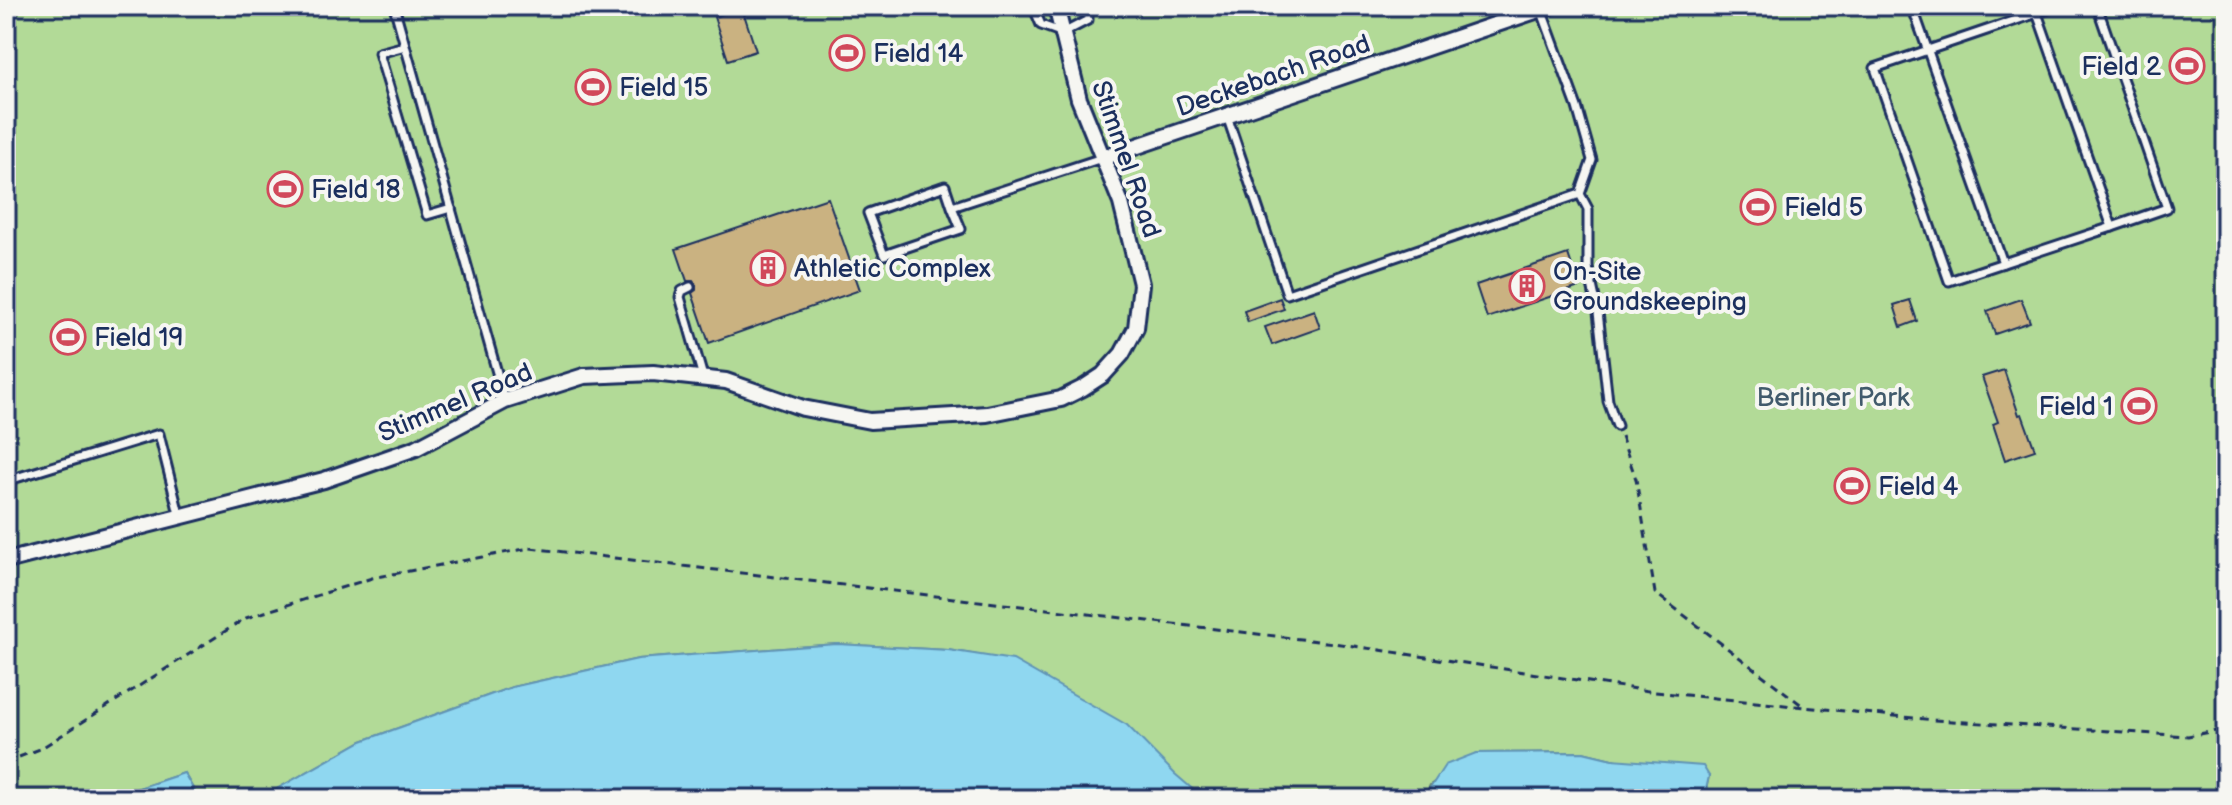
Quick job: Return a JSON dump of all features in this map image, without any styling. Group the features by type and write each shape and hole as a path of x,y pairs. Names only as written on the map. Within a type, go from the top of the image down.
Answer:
{"street":[{"name":"Stimmel Road","path":"6,561 324,480 416,448 505,401 584,376 653,373 726,381 803,408 870,421 987,414 1061,399 1083,388 1103,375 1122,354 1136,328 1141,284 1131,235 1079,99 1056,6"},
{"name":"Deckebach Road","path":"1102,158 1536,9"}],"lane":[{"path":"394,6 505,401"},
{"path":"1033,6 1041,25 1063,33 1088,20 1088,6"},
{"path":"1912,6 2003,263"},
{"path":"2057,6 2036,9 1875,68 1949,281 2167,208 2097,6"},
{"path":"1536,9 1577,107 1592,160 1580,194 1588,209 1588,267 1598,312 1608,401 1617,426"},
{"path":"2036,9 2112,227"},
{"path":"405,46 379,53 427,215 451,208"},
{"path":"1227,116 1287,294 1580,194"},
{"path":"952,207 1102,158"},
{"path":"945,186 952,207 961,229 884,255 868,213 945,186"},
{"path":"690,287 682,291 680,297 704,378"},
{"path":"6,481 159,434 180,518"}],"path":[{"path":"1617,426 1636,479 1655,593 1803,706"},
{"path":"6,762 40,749 246,618 372,578 530,548 1334,643 1655,692 1934,720 2188,736 2226,729"}],"green space":[{"name":"Berliner Park","path":"6,6 2226,6 2226,799 1704,799 1709,776 1583,752 1476,753 1430,785 1423,799 1204,799 1067,693 1013,661 948,650 837,644 638,659 512,687 362,741 259,799 199,799 184,773 133,790 91,799 6,799"}],"water":[{"path":"837,644 948,650 1013,660 1127,725 1204,799 259,799 362,741 512,687 638,659"},
{"path":"1583,752 1612,759 1703,766 1709,776 1704,799 1423,799 1445,765 1476,753"},
{"path":"184,773 199,799 91,799 133,790"}],"building":[{"path":"742,8 756,51 728,60 714,17"},
{"name":"Athletic Complex","path":"828,198 860,290 709,343 692,293 696,285 693,281 687,281 676,249"},
{"name":"On-Site Groundskeeping","path":"1568,254 1579,287 1487,318 1476,285"},
{"path":"1280,298 1284,309 1248,322 1244,311"},
{"path":"2021,299 2030,322 1995,334 1987,311"},
{"path":"1910,300 1917,321 1901,327 1894,305"},
{"path":"1314,310 1320,328 1272,345 1265,327"},
{"path":"2004,370 2035,450 2005,460 1993,424 1998,422 1982,377"}],"place":[{"name":"Field 14","path":"847,53"},
{"name":"Field 2","path":"2187,66"},
{"name":"Field 15","path":"593,87"},
{"name":"Field 18","path":"285,189"},
{"name":"Field 5","path":"1758,207"},
{"name":"Athletic Complex","path":"768,268"},
{"name":"On-Site Groundskeeping","path":"1527,286"},
{"name":"Field 19","path":"68,337"},
{"name":"Field 1","path":"2139,406"},
{"name":"Field 4","path":"1852,486"}]}
